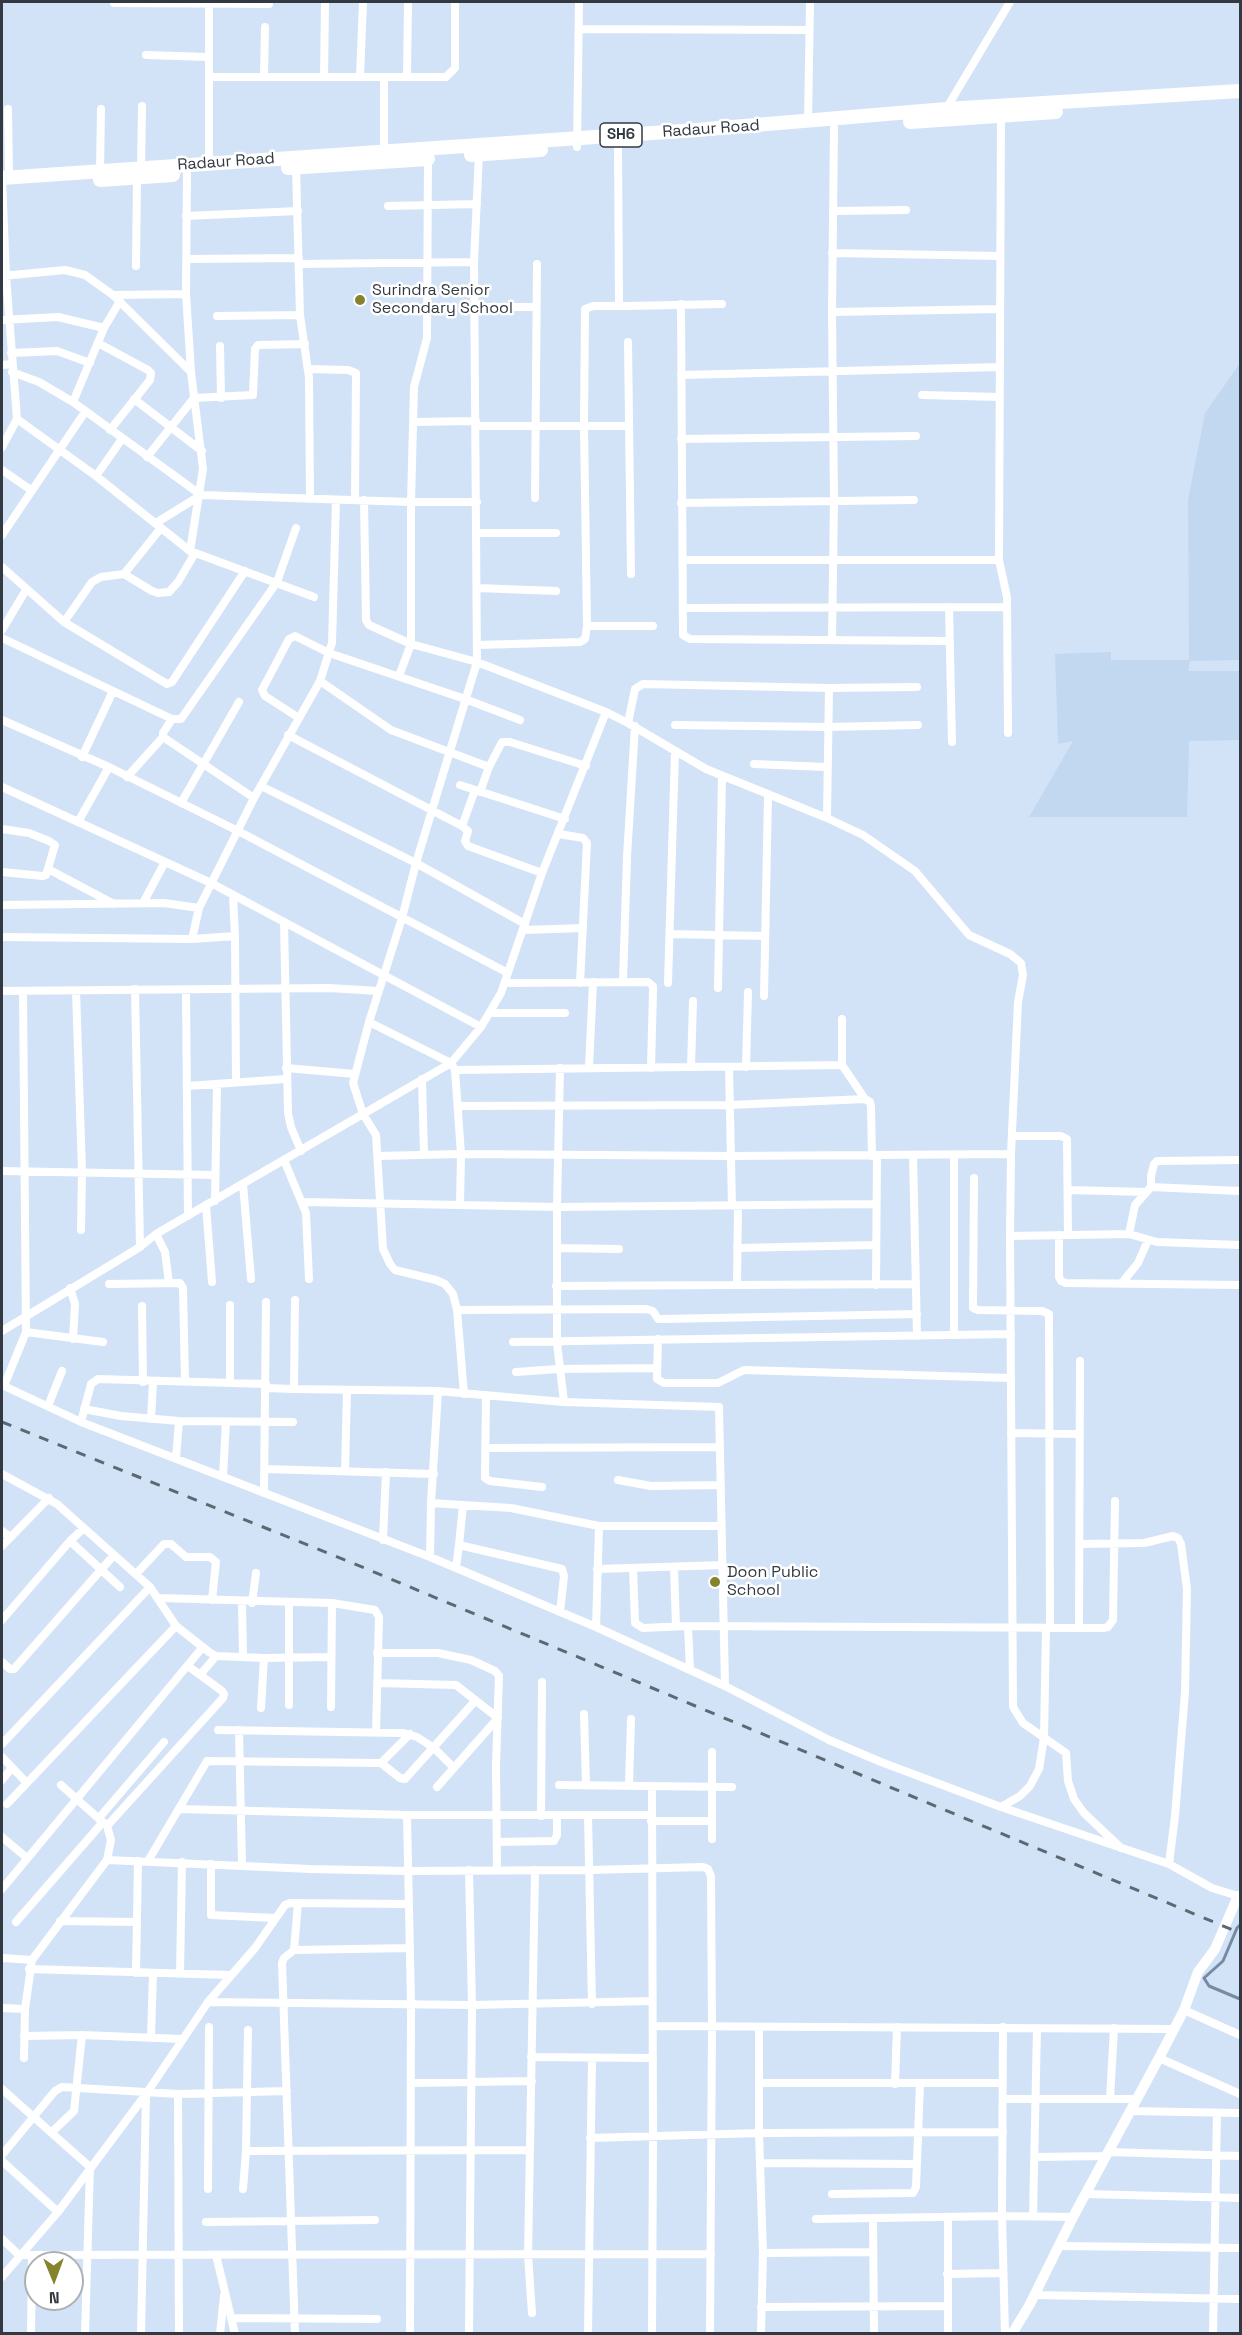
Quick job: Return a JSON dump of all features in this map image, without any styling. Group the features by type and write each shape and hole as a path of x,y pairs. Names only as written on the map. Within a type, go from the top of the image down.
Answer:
{"main road":[{"name":"Radaur Road","path":"3,181 100,171 187,174 428,159 946,109 1240,91"},
{"name":"Radaur Road","path":"3,181 139,173 209,164 384,151 577,143 618,144 1240,99"}],"street":[{"path":"209,2 209,164"},
{"path":"324,77 325,2"},
{"path":"360,77 363,2"},
{"path":"407,77 408,2"},
{"path":"208,77 446,77 453,71 455,2"},
{"path":"577,143 579,2"},
{"path":"808,122 810,2"},
{"path":"946,109 1010,2"},
{"path":"114,3 269,4"},
{"path":"264,77 265,27"},
{"path":"579,29 809,30"},
{"path":"146,55 208,57"},
{"path":"384,77 384,151"},
{"path":"136,266 142,106"},
{"path":"2,447 17,419 11,353 5,320 3,181 8,109"},
{"path":"100,171 101,109"},
{"path":"1001,116 999,560 1006,587 1008,733"},
{"path":"831,640 834,500 832,253 834,128"},
{"path":"618,144 618,297 621,306"},
{"path":"464,1394 457,1310 453,1294 445,1284 395,1270 383,1249 376,1135 363,1114 354,1091 355,1074 369,1022 477,662 474,262 479,154"},
{"path":"399,676 411,644 413,423 416,378 426,345 428,159"},
{"path":"296,167 300,315 308,369 310,499"},
{"path":"64,622 92,582 101,577 124,574 152,591 169,592 178,582 193,552 201,495 202,451 191,372 186,294 187,174"},
{"path":"388,207 477,204"},
{"path":"833,211 906,210"},
{"path":"186,216 298,212"},
{"path":"832,253 1000,256"},
{"path":"187,259 474,262"},
{"path":"535,498 537,264"},
{"path":"4,276 55,271 85,274 117,298 191,372"},
{"path":"117,298 186,294"},
{"path":"73,402 117,298"},
{"path":"681,304 683,635 686,638 948,641"},
{"path":"478,645 580,642 585,639 587,626 585,309 594,306 722,304"},
{"path":"475,307 536,307"},
{"path":"832,312 1000,309"},
{"path":"217,316 300,315"},
{"path":"5,320 58,317 105,328"},
{"path":"628,342 631,574"},
{"path":"98,343 148,370 151,374 150,380 110,430"},
{"path":"194,398 253,395 255,349 258,345 305,344"},
{"path":"220,346 221,398"},
{"path":"11,353 57,351 90,363"},
{"path":"2,364 73,402 201,495 477,502"},
{"path":"681,375 1000,367"},
{"path":"308,369 348,370 356,373 359,500 366,620 375,628 411,644 477,662 606,712 632,724 675,751 722,776 863,835 900,859 923,880 969,935 1010,954 1021,963 1023,975 1018,1002 1011,1154 1010,1236 1013,1707 1023,1723 1066,1754 1071,1791 1079,1806 1121,1848"},
{"path":"922,395 1000,397"},
{"path":"147,457 194,398"},
{"path":"134,399 202,451"},
{"path":"3,529 85,412"},
{"path":"17,419 96,476 193,552 314,597"},
{"path":"413,423 628,426"},
{"path":"681,439 916,436"},
{"path":"96,476 122,439"},
{"path":"2,470 31,490"},
{"path":"124,574 159,526 201,495"},
{"path":"192,939 199,908 211,883 254,798 320,681 333,634 336,500"},
{"path":"681,502 914,500"},
{"path":"2,638 172,719 181,719 278,582 296,528"},
{"path":"477,533 556,533"},
{"path":"683,560 999,560"},
{"path":"2,567 64,622 164,683 170,683 245,571"},
{"path":"477,588 556,591"},
{"path":"2,630 26,590"},
{"path":"949,607 952,742"},
{"path":"683,608 1007,607"},
{"path":"587,626 653,626"},
{"path":"299,718 263,693 263,686 292,636 299,636 329,653 520,720"},
{"path":"320,681 392,730 489,767"},
{"path":"623,981 635,689 643,684 829,688 917,687"},
{"path":"827,818 829,688"},
{"path":"82,756 113,691"},
{"path":"181,803 239,702"},
{"path":"460,1205 459,1106 453,1066 490,1013 505,983 542,873 606,712"},
{"path":"127,777 163,737 162,733 172,719"},
{"path":"2,720 109,767 238,831 508,973"},
{"path":"675,725 827,727 918,725"},
{"path":"288,735 462,826 468,831 465,841 468,846 542,873"},
{"path":"163,737 254,798"},
{"path":"462,826 499,745 506,741 586,766"},
{"path":"668,983 675,751"},
{"path":"754,764 826,767"},
{"path":"78,822 109,767"},
{"path":"718,988 722,776"},
{"path":"460,785 565,819"},
{"path":"261,786 416,862 524,927 583,928"},
{"path":"2,787 211,883 481,1027"},
{"path":"764,996 768,796"},
{"path":"2,830 21,831 54,843 46,875 2,872"},
{"path":"558,834 583,838 587,843 580,982"},
{"path":"143,903 165,862"},
{"path":"48,869 115,904"},
{"path":"233,895 236,936 236,1082"},
{"path":"2,905 143,903 199,908"},
{"path":"284,922 288,1121 301,1151"},
{"path":"670,934 765,936"},
{"path":"2,937 192,939 236,936"},
{"path":"589,1068 593,982"},
{"path":"505,983 648,982 653,986 651,1068"},
{"path":"2,992 284,988 378,991"},
{"path":"135,989 140,1247"},
{"path":"186,990 188,1216"},
{"path":"76,991 82,1171 81,1230"},
{"path":"23,992 26,1332 3,1385 81,1422 430,1557 596,1627 725,1686 829,1740 881,1762 1001,1807 1169,1864 1212,1888 1239,1897 1215,1950 1198,1972 1184,2010 1012,2334"},
{"path":"747,1067 748,992"},
{"path":"691,1067 693,1001"},
{"path":"490,1013 565,1013"},
{"path":"842,1019 842,1065 865,1099 870,1102 871,1107 875,1156 876,1285"},
{"path":"369,1022 453,1066"},
{"path":"2,1331 140,1247 156,1234 422,1079 453,1066 651,1068 842,1065"},
{"path":"729,1067 737,1285"},
{"path":"286,1068 355,1074"},
{"path":"560,1068 556,1286 558,1369 564,1402"},
{"path":"187,1086 286,1079"},
{"path":"422,1079 424,1155"},
{"path":"215,1200 217,1085"},
{"path":"459,1106 730,1105 865,1099"},
{"path":"1012,1136 1065,1137 1068,1143 1068,1190 1058,1269 1061,1281 1240,1285"},
{"path":"378,1156 1011,1154"},
{"path":"913,1155 917,1336"},
{"path":"954,1155 954,1335"},
{"path":"284,1160 303,1202 308,1221 309,1279"},
{"path":"1129,1234 1135,1205 1148,1190 1154,1164 1157,1161 1240,1160"},
{"path":"2,1171 214,1175"},
{"path":"974,1178 973,1308 1042,1311 1049,1314 1048,1628 1044,1737 1039,1769 1035,1779 1020,1796 1001,1807"},
{"path":"243,1184 251,1279"},
{"path":"1068,1190 1240,1191"},
{"path":"303,1202 557,1208 876,1204"},
{"path":"206,1205 212,1282"},
{"path":"156,1234 165,1252 170,1283"},
{"path":"1010,1236 1129,1234 1148,1240 1240,1245"},
{"path":"1121,1284 1138,1263 1148,1240"},
{"path":"737,1248 876,1245"},
{"path":"557,1248 619,1249"},
{"path":"109,1284 180,1283 183,1288 185,1381"},
{"path":"556,1286 916,1284"},
{"path":"70,1288 75,1304 73,1339"},
{"path":"294,1389 295,1300"},
{"path":"264,1493 266,1302"},
{"path":"230,1305 230,1382"},
{"path":"142,1306 143,1382"},
{"path":"457,1310 646,1309 653,1311 658,1319 916,1314"},
{"path":"26,1332 103,1342"},
{"path":"513,1342 1011,1334"},
{"path":"658,1339 657,1379 663,1383 718,1383 744,1370 1010,1378"},
{"path":"1079,1628 1080,1361"},
{"path":"516,1372 558,1369 657,1368"},
{"path":"48,1406 62,1371"},
{"path":"81,1422 91,1384 98,1380 230,1382 294,1389 438,1391 564,1402 719,1407 725,1686"},
{"path":"151,1419 153,1382"},
{"path":"345,1471 346,1390"},
{"path":"430,1557 438,1391"},
{"path":"486,1396 487,1480 542,1487"},
{"path":"84,1409 179,1421 292,1422"},
{"path":"176,1458 179,1421"},
{"path":"222,1476 226,1422"},
{"path":"1011,1433 1080,1434"},
{"path":"486,1448 720,1447"},
{"path":"264,1469 434,1473"},
{"path":"383,1540 386,1472"},
{"path":"2,1474 49,1498 150,1587 176,1626 202,1648 216,1656 330,1657"},
{"path":"618,1480 644,1486 721,1485"},
{"path":"2,1546 49,1498"},
{"path":"633,1568 636,1625 643,1628 724,1626 1103,1628 1112,1624 1115,1501"},
{"path":"431,1503 511,1508 599,1526 722,1526"},
{"path":"456,1568 463,1505"},
{"path":"596,1627 599,1526"},
{"path":"2,1620 70,1541 84,1528"},
{"path":"2,1531 10,1538"},
{"path":"1079,1544 1144,1543 1173,1536 1178,1538 1184,1556 1187,1589 1185,1692 1169,1864"},
{"path":"70,1541 120,1587"},
{"path":"136,1575 164,1544 171,1544 186,1557 214,1559 216,1566 212,1600"},
{"path":"459,1545 562,1569 564,1576 560,1612"},
{"path":"2,1665 14,1669 114,1555"},
{"path":"597,1569 723,1565"},
{"path":"674,1567 676,1626"},
{"path":"252,1603 256,1573"},
{"path":"2,1744 150,1587"},
{"path":"159,1598 332,1604 369,1608 378,1613 376,1733"},
{"path":"242,1602 243,1657"},
{"path":"289,1603 289,1706"},
{"path":"331,1707 332,1604"},
{"path":"7,1804 176,1626"},
{"path":"688,1626 690,1670"},
{"path":"2,1887 202,1648"},
{"path":"378,1653 438,1653 471,1660 495,1671 499,1681 497,1870"},
{"path":"200,1675 216,1656"},
{"path":"261,1708 264,1658"},
{"path":"16,1922 103,1822 223,1698 222,1691 188,1666"},
{"path":"541,1816 542,1682"},
{"path":"377,1683 456,1684 498,1718"},
{"path":"148,1861 207,1761 381,1762 400,1778 408,1778 475,1701"},
{"path":"584,1714 586,1785"},
{"path":"437,1786 498,1718"},
{"path":"629,1786 631,1719"},
{"path":"218,1730 410,1734 434,1748 453,1767"},
{"path":"239,1730 242,1865"},
{"path":"381,1762 410,1734"},
{"path":"103,1822 164,1742"},
{"path":"712,1752 712,1839"},
{"path":"2,1757 27,1783"},
{"path":"2,1780 12,1768"},
{"path":"24,2058 25,2009 30,1964 107,1860 111,1840 103,1822 61,1785"},
{"path":"559,1785 732,1787"},
{"path":"652,1786 654,2137 652,2334"},
{"path":"179,1809 407,1815 588,1816 712,1821"},
{"path":"407,1815 411,2003 410,2334"},
{"path":"497,1842 554,1841 557,1835 557,1816"},
{"path":"588,1816 592,2004"},
{"path":"2,1837 27,1858"},
{"path":"107,1860 409,1871 703,1867 711,1872 710,2334"},
{"path":"136,1973 138,1861"},
{"path":"180,1974 182,1863"},
{"path":"211,1864 211,1915 275,1918"},
{"path":"469,1870 472,2005 470,2334"},
{"path":"532,2313 528,2255 535,1870"},
{"path":"2,2277 58,2212 146,2094 208,2002 255,1948 285,1905 298,1903 409,1904"},
{"path":"294,1950 298,1903"},
{"path":"60,1921 137,1922"},
{"path":"295,2334 282,1963 284,1958 294,1950 410,1948"},
{"path":"2,1958 30,1964 136,1973 230,1975"},
{"path":"151,2038 153,1973"},
{"path":"208,2002 534,2005 652,2001"},
{"path":"2,2008 25,2009"},
{"path":"1184,2010 1240,2035"},
{"path":"653,2026 1173,2029"},
{"path":"208,2027 208,2188"},
{"path":"759,2027 759,2133 763,2253 761,2334"},
{"path":"895,2084 897,2027"},
{"path":"1003,2027 1002,2216 1005,2334"},
{"path":"1033,2217 1037,2028"},
{"path":"1110,2099 1114,2028"},
{"path":"243,2189 246,2151 248,2030"},
{"path":"24,2036 82,2035 182,2039"},
{"path":"52,2132 74,2110 82,2035"},
{"path":"531,2057 653,2058"},
{"path":"588,2334 592,2058"},
{"path":"1159,2058 1240,2094"},
{"path":"411,2083 532,2081"},
{"path":"759,2083 1002,2083"},
{"path":"832,2194 913,2193 916,2187 920,2084"},
{"path":"2,2155 58,2089 77,2088 146,2094 287,2091"},
{"path":"2,2089 90,2167 85,2334"},
{"path":"141,2334 146,2094"},
{"path":"178,2094 179,2334"},
{"path":"1004,2099 1137,2099"},
{"path":"1130,2111 1240,2113"},
{"path":"1213,2334 1217,2113"},
{"path":"590,2138 759,2133 1003,2132"},
{"path":"246,2151 529,2150"},
{"path":"1035,2157 1107,2154 1240,2156"},
{"path":"2,2161 58,2212"},
{"path":"760,2163 916,2164"},
{"path":"1085,2194 1240,2198"},
{"path":"948,2217 948,2334"},
{"path":"816,2219 1073,2217"},
{"path":"873,2219 874,2334"},
{"path":"206,2222 375,2220"},
{"path":"2,2240 19,2255 24,2255"},
{"path":"1058,2246 1240,2248"},
{"path":"763,2253 873,2252"},
{"path":"84,2255 711,2254"},
{"path":"216,2255 235,2334"},
{"path":"947,2274 1003,2273"},
{"path":"220,2334 225,2293"},
{"path":"1034,2295 1240,2299"},
{"path":"761,2307 947,2306"},
{"path":"31,2311 31,2334"},
{"path":"232,2318 377,2319"}],"shaded area":[{"path":"1240,363 1240,660 1190,661 1188,671 1240,671 1240,740 1189,741 1187,817 1029,817 1073,741 1058,744 1055,654 1111,652 1111,660 1189,660 1188,500 1205,413"}],"waterway":[{"path":"1240,1925 1223,1961 1204,1978 1209,1986 1240,1999"}],"railway":[{"path":"2,1422 350,1562 1240,1933"}],"place":[{"name":"Surindra Senior Secondary School","path":"360,300"},
{"name":"Doon Public School","path":"715,1582"}]}
